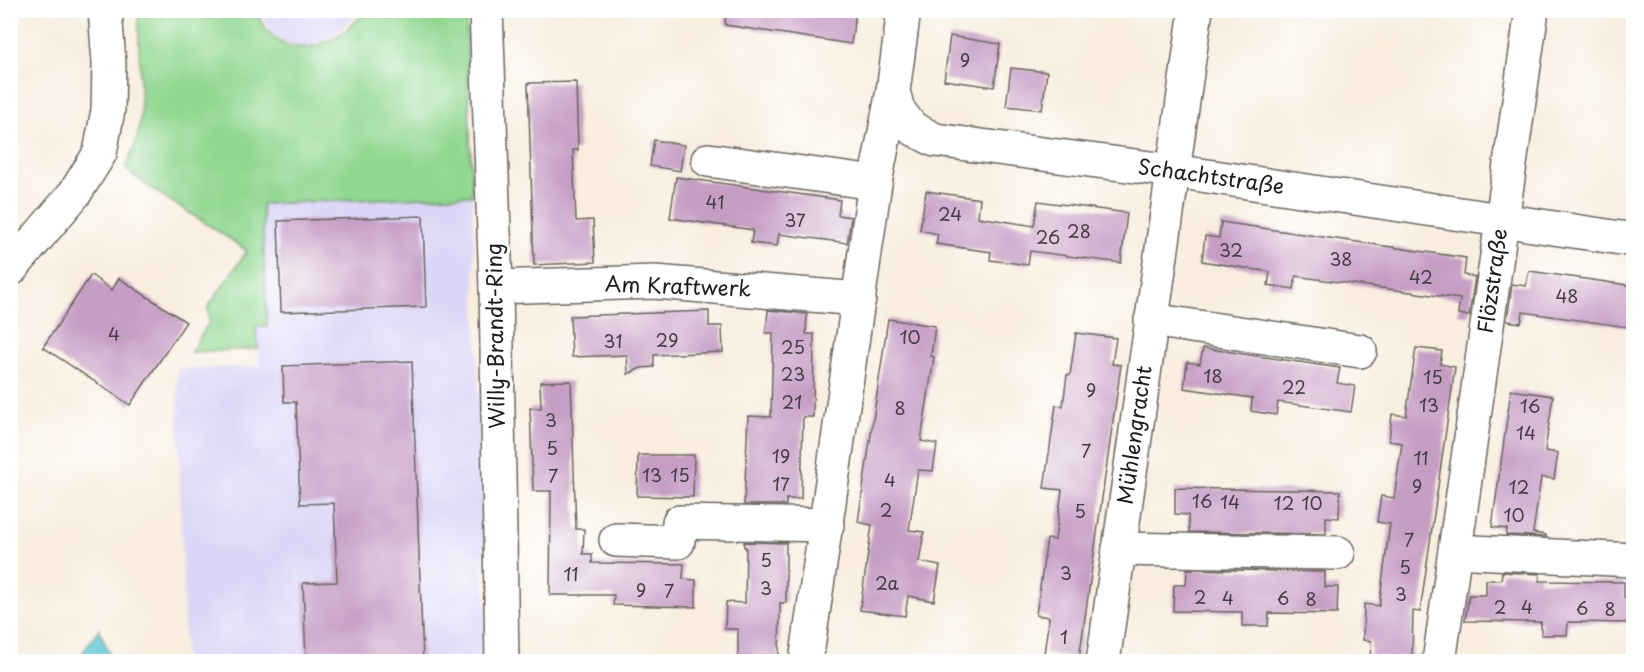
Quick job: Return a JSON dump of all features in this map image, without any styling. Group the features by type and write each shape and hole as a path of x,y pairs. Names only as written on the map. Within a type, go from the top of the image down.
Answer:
{"street":[{"path":"10,270 75,193 100,153 108,110 109,63 105,10"},
{"name":"Willy-Brandt-Ring","path":"486,10 495,287 502,662"},
{"path":"806,662 875,183 904,10"},
{"name":"Mühlengracht","path":"1103,662 1196,10"},
{"name":"Flözstraße","path":"1439,662 1532,10"},
{"name":"Schachtstraße","path":"892,91 898,110 912,128 935,140 1174,171 1634,240"},
{"path":"708,159 875,183"},
{"name":"Am Kraftwerk","path":"495,287 655,282 859,298"},
{"path":"1151,320 1360,351"},
{"path":"616,540 678,542 679,522 827,525"},
{"path":"1119,549 1338,553"},
{"path":"1455,551 1633,560"}],"shaded area":[{"path":"259,11 362,11 334,35 314,45 294,46 273,35"},
{"path":"472,195 488,661 185,661 177,369 259,366 256,327 267,326 262,204"}],"green space":[{"path":"138,11 256,11 266,29 278,41 292,46 307,47 323,43 338,35 352,25 365,11 466,11 472,195 262,204 267,327 256,327 258,349 191,352 209,323 208,307 247,251 125,169 137,140 141,113"}],"water":[{"path":"99,629 112,661 77,661"}],"building":[{"path":"726,10 856,10 851,44 725,25"},
{"path":"950,36 1000,44 994,87 944,80"},
{"path":"1011,68 1047,72 1042,110 1006,106"},
{"path":"576,82 578,150 573,150 576,221 593,220 595,262 534,265 528,83"},
{"path":"654,140 684,145 680,171 650,166"},
{"path":"676,177 840,200 838,215 851,217 847,243 779,234 777,246 751,243 753,230 670,218"},
{"path":"926,191 980,199 978,217 1034,226 1038,201 1127,213 1121,263 1030,251 1028,265 990,260 991,252 936,244 938,234 920,230"},
{"path":"423,216 426,307 281,312 278,221"},
{"path":"1221,222 1466,258 1464,275 1475,277 1469,316 1458,314 1460,299 1296,276 1294,289 1268,285 1270,272 1202,261 1205,236 1219,238"},
{"path":"1529,271 1634,286 1634,328 1523,312 1521,323 1507,321 1512,284 1526,286"},
{"path":"91,275 112,290 119,278 186,322 130,405 43,347"},
{"path":"768,310 807,314 806,334 814,334 813,417 803,417 801,499 786,499 786,505 744,505 748,416 771,417 773,333 766,333"},
{"path":"709,311 709,326 722,326 723,352 654,355 654,367 641,368 628,374 627,355 572,357 570,316"},
{"path":"888,319 935,326 931,356 934,357 921,441 937,444 933,471 918,470 909,530 924,532 919,562 940,566 934,601 908,596 905,616 860,610 872,525 858,522"},
{"path":"1076,333 1116,338 1112,364 1121,365 1079,659 1044,654 1049,617 1036,615 1047,539 1055,540 1062,490 1044,488 1056,405 1063,406"},
{"path":"1203,348 1340,368 1337,383 1355,386 1351,412 1278,402 1276,415 1251,411 1252,398 1184,388 1187,362 1200,364"},
{"path":"1416,348 1442,351 1440,364 1455,367 1420,612 1413,611 1412,662 1370,662 1371,641 1363,640 1364,604 1379,606 1390,524 1377,522 1381,496 1394,498 1402,443 1389,441 1392,414 1406,416"},
{"path":"412,361 423,662 306,662 303,583 337,582 334,503 300,504 296,402 284,402 283,366"},
{"path":"571,381 576,529 584,529 583,554 592,554 592,563 684,564 683,579 696,580 696,607 613,605 614,595 550,595 551,491 533,491 530,408 541,408 540,382"},
{"path":"1511,390 1553,396 1545,451 1558,453 1554,479 1541,477 1533,533 1546,535 1546,537 1506,535 1507,529 1492,527"},
{"path":"638,455 694,455 693,497 637,496"},
{"path":"1175,488 1340,491 1339,518 1326,517 1326,534 1189,532 1188,515 1175,514"},
{"path":"744,542 786,543 786,603 780,603 779,658 738,657 738,629 725,629 726,602 745,603 746,547 744,547"},
{"path":"1187,569 1325,572 1325,587 1338,587 1337,614 1269,613 1268,626 1242,626 1242,612 1173,611 1174,585 1186,585"},
{"path":"1502,572 1540,574 1539,581 1624,582 1624,597 1634,597 1634,623 1568,622 1567,635 1541,635 1541,622 1465,621 1469,595 1486,595 1486,580 1501,580"}]}
